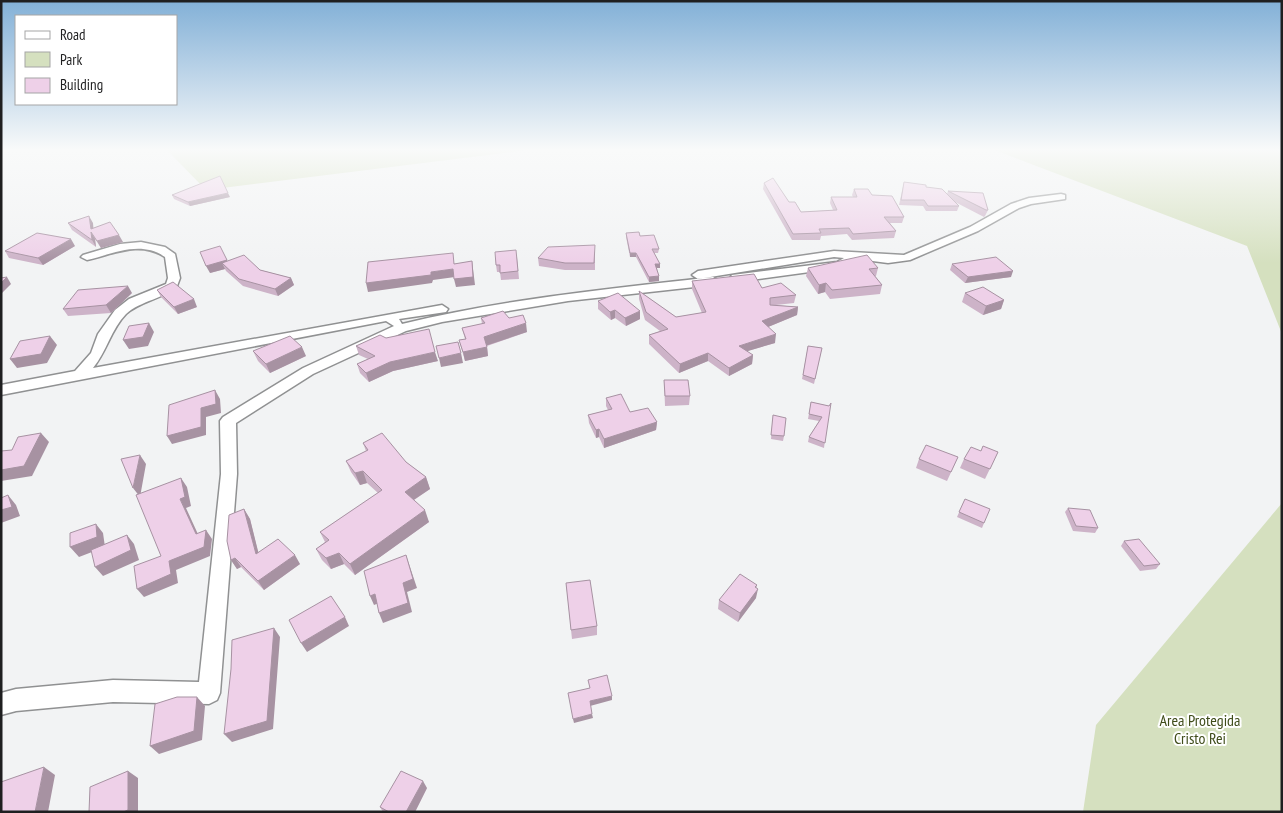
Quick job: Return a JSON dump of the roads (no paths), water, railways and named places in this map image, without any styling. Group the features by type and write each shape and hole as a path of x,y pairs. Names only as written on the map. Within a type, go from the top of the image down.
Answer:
{"street":[{"path":"1,390 79,375 395,323 442,318 568,297 697,284 839,265 845,263 856,254 898,259 906,258 974,229 1014,206 1061,197"},
{"path":"79,375 97,354 105,334 120,313 133,302 171,286 174,278 171,256 154,245 135,245 87,257"},
{"path":"1,704 16,700 113,691 209,693 229,474 228,421 308,371 395,323"}],"park label":[{"name":"Area Protegida Cristo Rei","path":"1200,729"}]}
